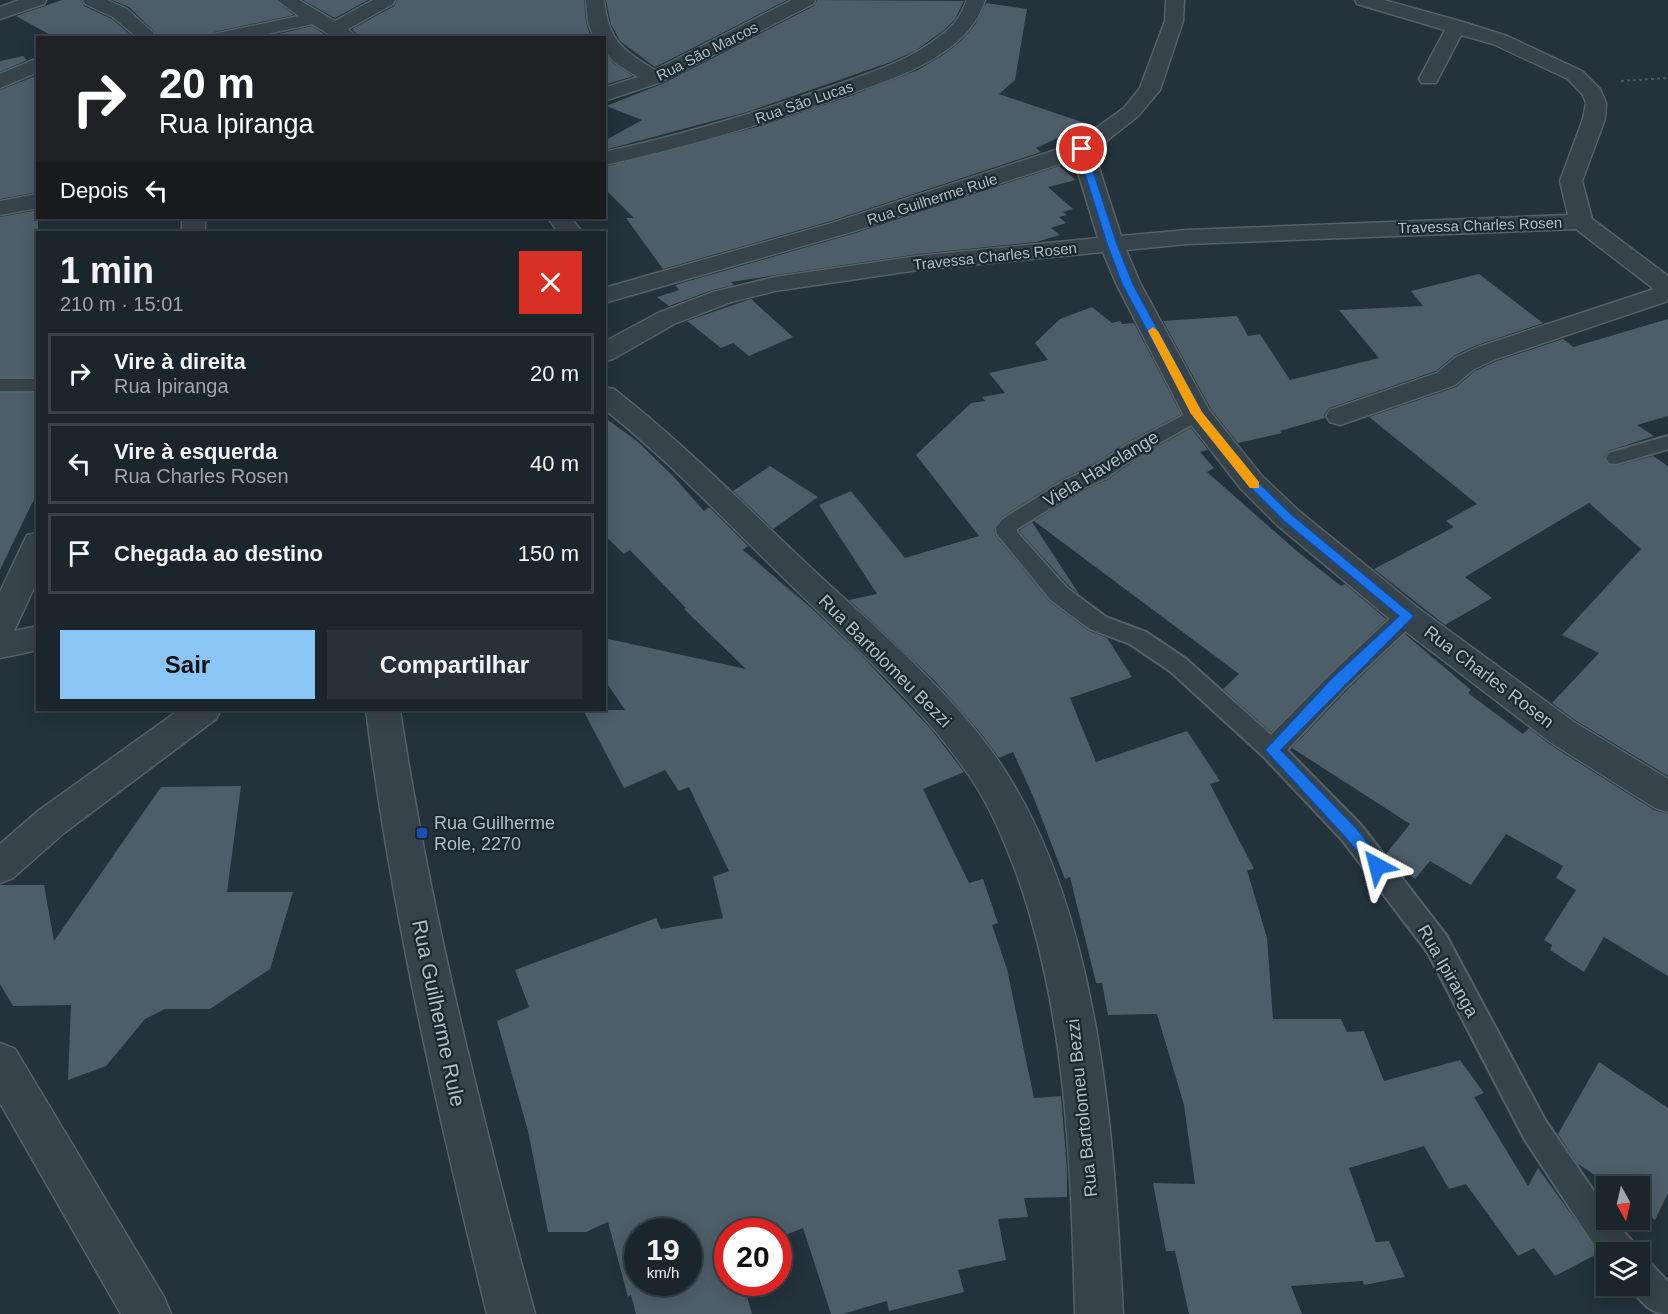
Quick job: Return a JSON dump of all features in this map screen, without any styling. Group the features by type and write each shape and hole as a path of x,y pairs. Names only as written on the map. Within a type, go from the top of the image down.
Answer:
{"street":[{"path":"0,13 37,0"},
{"path":"92,0 120,13 148,36"},
{"path":"286,0 342,33 386,0"},
{"path":"595,0 597,22 603,36"},
{"name":"Rua São Marcos","path":"606,94 654,78 806,0"},
{"name":"Rua São Lucas","path":"606,159 684,140 786,110 881,75 939,47 958,32 971,16 976,0"},
{"name":"Rua Guilherme Rule","path":"607,290 840,228 1082,149 1131,112 1150,90 1174,21 1175,0"},
{"path":"1364,0 1456,26 1523,49 1575,75 1585,83 1596,103 1594,119 1571,181 1581,222 1668,288"},
{"path":"230,36 314,18"},
{"path":"1429,79 1456,26"},
{"path":"606,40 620,57 654,78"},
{"path":"0,82 36,65"},
{"name":"Rua Charles Rosen","path":"1082,149 1112,244 1128,284 1197,414 1251,482 1288,518 1407,616 1562,732 1668,797"},
{"path":"0,208 36,201"},
{"name":"Travessa Charles Rosen","path":"606,352 667,318 722,297 775,284 918,263 1112,244 1248,234 1581,222"},
{"path":"1340,416 1446,379 1465,363 1487,353 1668,293"},
{"name":"Rua Bartolomeu Bezzi","path":"606,397 655,436 894,664 962,740 991,779 1032,864 1055,934 1075,1029 1088,1140 1099,1314"},
{"path":"0,627 36,547"},
{"path":"0,646 36,638"},
{"path":"0,867 51,822 203,711"},
{"name":"Rua Guilherme Rule","path":"383,711 391,776 433,994 511,1314"},
{"path":"0,1063 147,1314"}],"lane":[{"path":"0,385 36,386"},
{"name":"Viela Havelange","path":"1197,414 1132,450 1099,473 1072,484 1006,527 1012,541 1059,594 1098,623 1138,638 1178,665 1206,692"},
{"path":"1616,458 1668,442"},
{"path":"1272,750 1337,682 1407,616"},
{"name":"Rua Ipiranga","path":"1206,692 1272,750 1352,833 1437,944 1535,1130 1613,1242"},
{"path":"1650,1288 1668,1303"}],"path":[{"path":"1585,83 1668,78"}],"building":[{"path":"62,0 81,0 84,6 112,19 132,36 52,36 16,16"},
{"path":"112,0 275,0 294,15 214,32 211,36 159,36 129,7"},
{"path":"303,0 368,0 335,18"},
{"path":"397,0 584,0 586,22 590,36 358,36 352,29 394,6"},
{"path":"606,0 787,0 655,67 620,41 611,24"},
{"path":"817,0 964,1 955,19 944,30 915,51 888,63 747,112 606,149 606,140 642,120 606,106 662,84 814,6"},
{"path":"986,3 1027,9 1015,80 999,94 1088,124 1036,148 1041,152 831,221 663,269 626,218 634,218 606,190 606,166 757,127 848,97 918,70 961,41 975,25"},
{"path":"312,26 327,36 270,36"},
{"path":"606,54 613,63 633,76 606,84"},
{"path":"23,56 27,60 0,72 0,61"},
{"path":"36,76 36,192 0,199 0,90"},
{"path":"1059,166 1076,180 1048,187 1073,209 1063,212 1067,215 1059,217 1066,223 1051,228 1060,235 1036,242 918,254 731,282 734,285 712,290 669,306 657,297 679,290 675,285 849,235"},
{"path":"36,210 36,219 38,219 38,231 36,231 36,377 0,377 0,217"},
{"path":"1479,274 1543,323 1477,345 1455,355 1436,371 1329,408 1324,415 1325,418 1280,431 1282,433 1238,443 1211,409 1163,321 1237,316 1248,336 1260,334 1290,380 1379,358 1339,310 1423,306 1411,291"},
{"path":"751,299 793,337 749,356 733,343 721,348 687,321"},
{"path":"1092,307 1112,323 1120,321 1122,324 1134,323 1181,414 1124,444 1091,466 1064,478 1002,517 994,527 995,535 1049,601 1089,631 1107,638 1132,677 1070,698 1096,762 1187,731 1220,781 1210,784 1254,869 1247,870 1267,938 1273,1019 1341,1019 1347,1032 1364,1031 1384,1081 1460,1060 1484,1093 1474,1097 1528,1186 1538,1168 1596,1249 1596,1255 1555,1276 1534,1248 1518,1256 1466,1184 1449,1189 1424,1146 1349,1168 1376,1242 1389,1241 1405,1277 1364,1285 1363,1281 1291,1286 1302,1314 1189,1314 1175,1251 1166,1251 1153,1183 1195,1184 1184,1105 1157,1014 1108,1015 1102,983 1096,983 1070,877 1065,879 1033,796 1013,752 999,758 980,732 935,681 849,600 877,594 819,505 851,491 905,558 979,536 916,455 971,403 985,401 982,397 1005,393 989,373 1048,360 1035,343 1060,319"},
{"path":"1668,319 1668,416 1637,425 1654,436 1608,451 1604,457 1607,464 1616,466 1653,456 1668,466 1668,776 1575,720 1552,703 1599,653 1562,635 1641,549 1589,503 1465,577 1492,598 1445,625 1374,569 1454,527 1446,521 1477,504 1369,417 1456,387 1475,371 1497,361 1563,339 1573,347"},
{"path":"0,393 36,393 36,498 0,570"},
{"path":"606,418 638,442 674,477 704,511 709,507 748,546 743,550 810,607 860,654 930,728 964,772 923,789 969,883 983,879 998,923 992,925 1007,969 1034,1098 1061,1096 1067,1197 1024,1198 1028,1217 998,1219 1006,1260 958,1270 964,1292 889,1311 887,1301 843,1314 831,1314 803,1228 792,1232 792,1218 714,1218 714,1296 747,1296 752,1314 636,1314 631,1296 702,1296 702,1218 624,1218 624,1282 608,1222 586,1232 548,1232 528,1131 497,1021 529,1007 515,970 656,918 661,929 723,918 713,877 729,871 689,787 679,791 665,770 624,788 584,711 625,710 606,682 606,638 746,669 684,609 686,608 630,550 624,554 606,537"},
{"path":"1191,428 1208,450 1200,452 1214,468 1207,472 1298,552 1341,586 1345,584 1386,619 1271,732 1223,689 1239,674 1034,521 1080,492 1107,480 1140,456"},
{"path":"770,466 818,497 773,529 733,491"},
{"path":"1032,522 1079,594 1019,531"},
{"path":"1405,634 1471,690 1468,693 1523,734 1529,728 1549,744 1654,810 1668,814 1668,976 1604,937 1584,972 1550,950 1552,945 1544,940 1576,890 1556,878 1563,866 1506,834 1471,885 1430,861 1415,879 1394,864 1386,854 1410,824 1292,748"},
{"path":"241,786 227,892 293,892 270,969 210,1009 165,1009 145,1019 106,1066 68,1080 71,1005 13,1006 0,984 0,885 44,885 54,941 161,787"},
{"path":"1599,1062 1668,1108 1668,1193 1655,1220 1650,1216 1650,1176 1596,1176 1577,1163 1558,1134"}],"slow traffic":[{"path":"1153,331 1197,414 1255,485"}],"place":[{"name":"Rua Guilherme Role, 2270","path":"422,833"}],"route":[{"path":"1082,149 1093,189 1128,284 1197,414 1251,482 1288,518 1407,616 1337,682 1272,750 1352,833 1377,866"}]}
